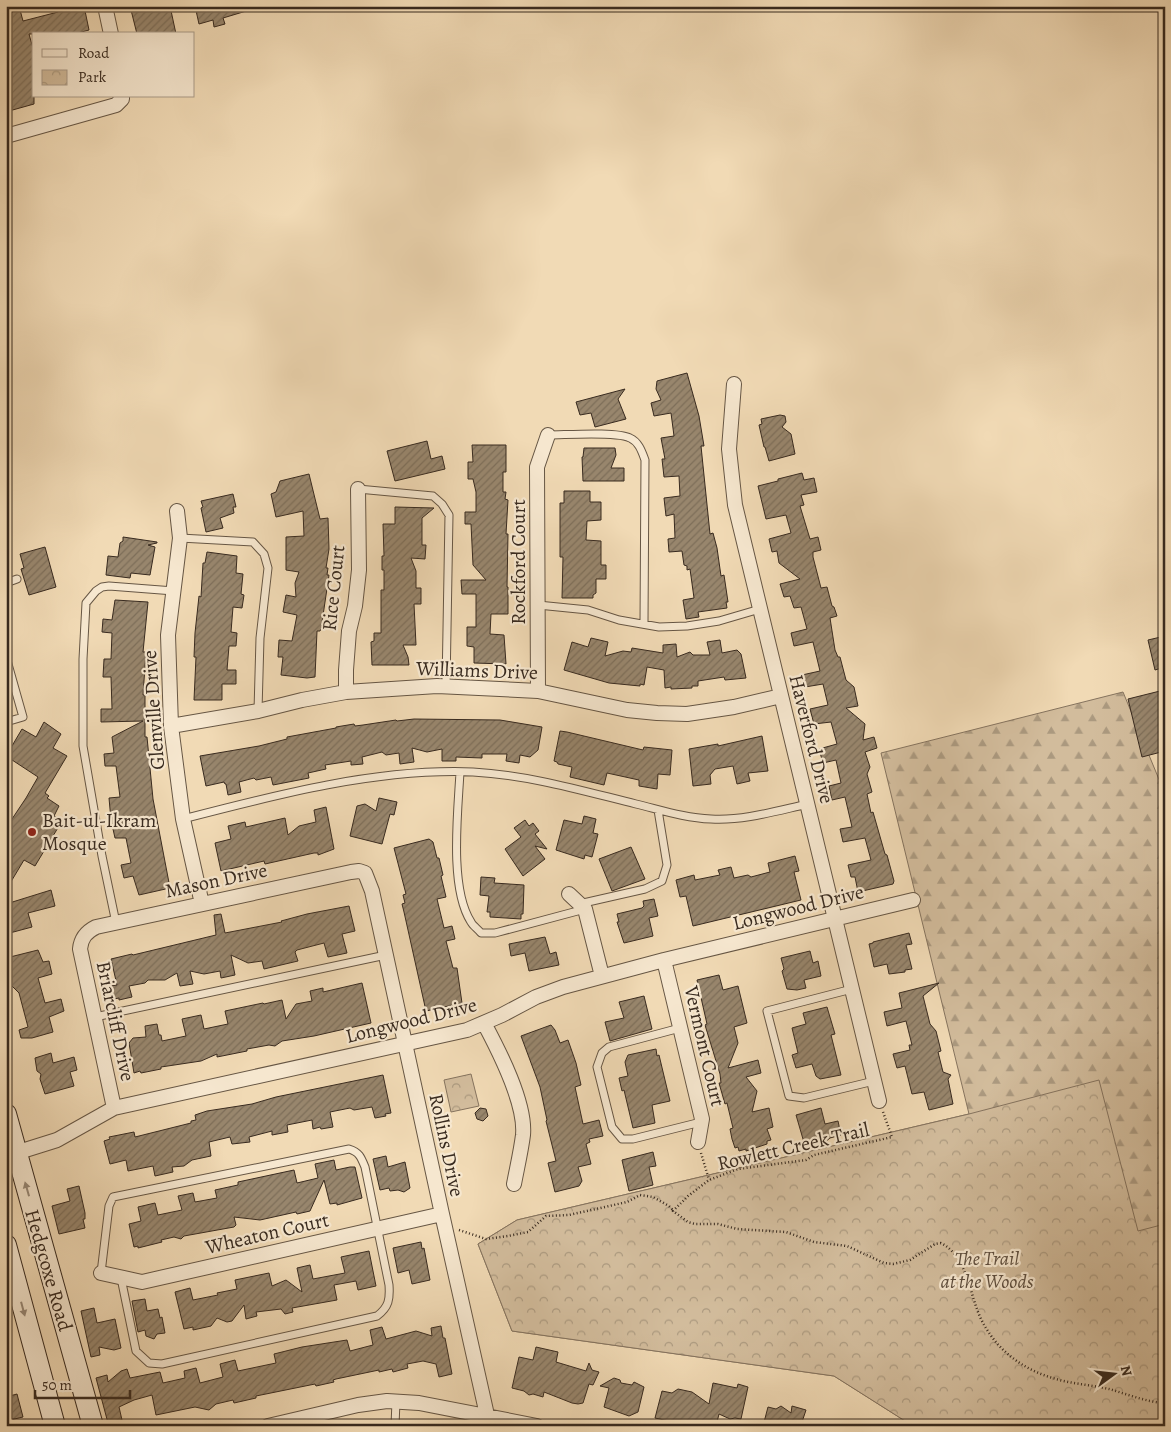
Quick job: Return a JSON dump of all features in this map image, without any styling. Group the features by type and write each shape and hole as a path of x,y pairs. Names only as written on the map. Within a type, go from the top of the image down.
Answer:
{"main road":[{"name":"Hedgcoxe Road","path":"6,1114 12,1155 93,1426"},
{"name":"Hedgcoxe Road","path":"6,1245 54,1426"}],"street":[{"path":"105,6 111,32"},
{"path":"6,136 116,105 122,98"},
{"name":"Haverford Drive","path":"734,384 729,449 735,505 879,1101"},
{"name":"Rockford Court","path":"538,691 537,467 548,435"},
{"name":"Rice Court","path":"346,692 349,631 358,570 358,489"},
{"name":"Glenville Drive","path":"177,511 180,538 168,635 171,726 183,819 202,904"},
{"name":"Williams Drive","path":"171,726 258,711 346,692 446,686 538,691 627,710 687,714 781,696"},
{"name":"Mason Drive","path":"81,942 89,930 116,923 351,872 359,871 365,873"},
{"name":"Rollins Drive","path":"365,873 372,891 487,1420"},
{"name":"Longwood Drive","path":"12,1155 58,1140 114,1108 466,1030 502,1016 536,997 602,976 913,900"},
{"path":"578,902 602,976"},
{"name":"Briarcliff Drive","path":"81,942 80,949 114,1108"},
{"name":"Vermont Court","path":"664,960 701,1122 698,1142"},
{"path":"484,1023 503,1059 522,1117 523,1133 514,1184"},
{"name":"Wheaton Court","path":"101,1273 142,1282 442,1214"},
{"path":"268,1426 358,1405 396,1401 419,1403 487,1420 538,1426"}],"lane":[{"path":"548,435 618,435 631,438 641,448 645,460 644,624"},
{"path":"358,489 433,496 442,504 449,515 446,686"},
{"path":"180,538 253,542 264,554 268,568 260,638 258,711"},
{"path":"6,583 18,579"},
{"path":"116,923 83,746 83,659 86,603 96,591 102,587 109,586 174,591"},
{"path":"538,605 588,610 619,620 659,627 687,626 719,621 760,609"},
{"path":"6,656 23,717 6,722"},
{"path":"183,819 244,803 380,776 431,772 460,772 538,780 678,815 710,819 739,818 808,804"},
{"path":"460,772 458,869 462,902 471,921 481,933 496,933 578,902 645,889 662,881 667,865 658,810"},
{"path":"95,1017 386,955"},
{"path":"852,989 768,1011 789,1096 804,1098 874,1081"},
{"path":"680,1028 609,1047 602,1053 597,1067 612,1127 622,1138 633,1139 701,1122"},
{"path":"101,1273 109,1206 113,1197 349,1149 360,1155 365,1167 390,1298 388,1306 377,1316 162,1364 149,1363 141,1358 136,1351 121,1277"},
{"path":"395,1426 396,1401"}],"path":[{"name":"Rowlett Creek Trail","path":"673,1211 688,1196 709,1180 738,1170 806,1160 814,1155 892,1137 879,1101"},
{"path":"698,1142 709,1180"},
{"path":"445,1230 458,1229 486,1239 508,1236 528,1232 546,1216 569,1214 627,1202 640,1195 653,1197 669,1206 688,1222 695,1224 718,1224 737,1229 786,1232 814,1242 847,1246 893,1264 910,1260 935,1244 940,1243 954,1254 966,1274 982,1320 999,1345 1013,1359 1025,1367 1056,1379 1165,1403"}],"green space":[{"name":"The Trail at the Woods","path":"1123,692 1165,794 1165,1426 913,1426 834,1376 512,1331 478,1244 517,1220 969,1114 881,753"},
{"path":"471,1074 479,1106 451,1112 444,1080"},
{"name":"The Trail at the Woods","path":"1099,1080 1138,1231 1165,1224 1165,1426 913,1426 834,1376 512,1331 478,1244 517,1220 969,1114"}],"building":[{"path":"6,6 19,6 23,21 58,12 56,6 84,6 89,30 82,32 32,32 32,34 29,34 32,45 32,98 34,98 34,104 9,111 6,102"},
{"path":"130,6 170,6 176,32 136,32"},
{"path":"195,6 253,6 253,9 223,18 225,24 214,27 213,20 199,24"},
{"path":"687,373 699,416 704,446 701,446 710,534 713,533 717,548 721,576 724,575 728,602 726,602 727,608 698,612 699,617 686,619 683,600 694,598 690,569 687,570 687,566 684,565 682,551 669,552 668,539 675,538 674,514 666,516 664,498 680,496 679,476 664,477 662,459 665,459 661,438 674,436 671,413 654,416 651,403 661,400 656,389 657,381"},
{"path":"625,389 618,399 626,419 595,427 591,413 580,415 576,402"},
{"path":"780,415 785,416 786,422 782,427 791,434 795,454 769,461 759,425 762,424 761,419"},
{"path":"427,441 431,459 442,456 445,469 395,481 387,451"},
{"path":"472,445 506,445 506,472 503,472 503,492 506,492 505,499 508,500 506,534 508,534 508,614 491,614 490,634 504,635 506,664 474,663 474,647 467,646 467,627 476,627 476,594 462,594 461,580 486,580 473,565 471,524 465,524 465,512 476,512 476,492 473,479 468,479 468,462 473,462"},
{"path":"584,448 615,448 616,455 611,468 624,468 624,481 583,481 582,457"},
{"path":"802,473 804,480 814,478 817,492 801,495 804,505 800,506 810,539 818,537 821,550 813,552 813,557 821,588 827,587 837,616 830,618 835,650 838,657 840,657 846,680 854,687 858,706 846,708 865,724 863,740 874,737 877,748 865,752 870,767 867,774 872,792 867,794 871,813 873,812 894,881 893,884 858,892 855,877 851,877 848,865 871,860 865,838 843,842 840,829 852,827 845,797 832,800 829,786 841,783 836,760 823,763 819,749 837,744 831,722 814,724 810,709 828,705 823,684 805,687 802,675 820,671 813,642 794,646 791,633 807,629 801,607 794,608 790,596 784,597 780,584 800,579 779,563 777,551 772,552 769,539 791,533 786,515 766,519 758,486"},
{"path":"309,474 320,519 328,518 329,549 326,568 328,568 327,575 329,575 321,629 317,631 315,677 307,678 281,675 283,657 278,657 279,640 292,641 297,615 283,612 286,595 296,597 295,583 299,572 286,570 286,537 304,536 303,511 276,517 271,494 276,492 280,481"},
{"path":"564,491 590,491 590,502 601,502 601,520 587,521 586,540 601,541 601,565 606,565 606,579 596,579 596,593 593,595 593,598 562,598 563,557 560,557 560,503 564,503"},
{"path":"233,494 236,507 233,507 234,513 220,518 223,528 206,532 201,501"},
{"path":"395,507 434,508 422,518 422,545 426,545 425,559 411,558 416,571 416,588 421,588 421,604 414,604 416,645 403,645 409,665 372,665 371,642 374,641 374,633 381,633 381,590 384,590 384,570 382,570 382,556 384,556 383,524 395,524"},
{"path":"123,537 157,542 148,545 155,547 150,575 131,573 130,578 106,575 108,556 118,557"},
{"path":"45,547 56,587 29,595 21,569 24,568 20,554"},
{"path":"207,552 237,556 236,573 243,574 241,594 244,595 242,608 233,607 231,632 237,633 236,646 229,646 227,670 236,670 236,684 222,684 222,700 194,700 195,633 199,596 201,597 203,563 205,563"},
{"path":"115,600 148,602 143,652 146,652 143,695 145,695 145,737 147,737 153,799 170,888 139,895 133,876 124,878 121,865 131,863 126,838 115,838 109,798 120,797 116,766 105,766 104,754 114,753 112,737 143,721 101,722 101,709 112,709 111,677 103,677 104,659 111,659 112,633 102,632 103,619 112,620"},
{"path":"1165,636 1165,667 1155,670 1148,640"},
{"path":"591,638 608,642 605,656 623,651 631,652 632,648 663,653 663,645 676,644 677,657 690,652 693,655 710,655 707,642 720,640 722,653 737,650 741,654 746,678 725,680 724,677 698,681 698,686 692,686 692,688 671,689 671,687 665,688 664,670 647,667 644,685 640,684 640,686 609,683 564,670 572,642 588,647"},
{"path":"1160,691 1165,710 1165,751 1142,757 1128,699"},
{"path":"414,719 500,720 542,727 538,750 530,757 520,755 519,763 506,761 507,754 482,754 482,758 456,757 456,761 442,761 442,749 427,752 412,748 414,762 400,764 399,753 386,755 382,752 362,757 363,764 351,765 351,761 325,765 326,769 308,773 309,778 273,785 271,777 256,780 254,778 239,782 241,792 228,795 224,782 206,786 200,756 259,746 287,739 287,737 336,727"},
{"path":"44,722 61,734 53,748 67,756 45,793 49,796 47,798 59,806 54,816 62,821 35,866 24,860 6,890 6,837 12,828 8,825 38,777 6,756 22,729 36,737"},
{"path":"560,731 643,750 644,747 672,750 670,775 658,774 657,789 639,786 639,780 607,773 604,785 570,777 572,767 558,764 554,761"},
{"path":"762,736 768,771 748,773 750,781 737,784 733,766 715,769 710,775 711,784 693,786 689,749 718,744 718,746"},
{"path":"379,798 397,802 394,815 390,814 382,844 350,836 357,806 365,804 376,811"},
{"path":"326,807 334,849 318,855 318,853 314,853 265,864 264,861 221,871 215,843 231,839 228,826 245,822 246,827 285,818 288,835 299,826 316,822 314,810"},
{"path":"584,816 596,819 593,833 598,834 592,857 585,855 584,859 556,850 564,820 582,824"},
{"path":"525,820 529,826 533,823 539,831 535,834 547,849 535,846 545,859 523,876 505,849 521,837 514,828"},
{"path":"429,839 433,842 443,875 441,876 446,897 437,899 444,928 452,926 455,939 446,941 453,968 457,968 462,1003 426,1011 402,904 405,903 403,895 406,894 394,848"},
{"path":"631,847 645,879 612,891 599,859"},
{"path":"795,856 799,871 794,872 801,900 693,926 686,896 680,897 676,880 694,875 695,880 720,875 718,870 731,867 734,878 748,875 751,877 770,872 768,863"},
{"path":"481,877 495,878 494,883 524,885 523,914 521,914 521,919 490,917 490,912 487,912 489,896 480,895"},
{"path":"51,890 55,906 28,913 32,927 6,934 6,904"},
{"path":"654,899 658,916 649,918 653,936 624,943 617,922 619,922 617,914 642,908 644,906 643,901"},
{"path":"349,906 355,931 342,934 347,953 328,957 324,943 297,950 295,952 298,961 264,969 262,961 248,963 231,955 235,975 221,978 220,971 204,974 190,971 193,984 180,986 177,973 165,980 148,980 145,983 129,986 132,997 119,1000 119,998 114,999 111,986 117,985 111,959 216,935 214,915 221,914 225,933"},
{"path":"909,933 912,944 906,945 912,969 889,974 887,964 874,967 869,944"},
{"path":"545,937 550,954 556,952 559,965 529,971 525,953 511,956 509,944"},
{"path":"38,950 43,962 49,961 52,974 38,978 45,1003 61,999 64,1011 49,1017 53,1032 32,1038 21,1038 19,1030 28,1027 19,993 11,985 6,969 6,958"},
{"path":"810,951 813,963 818,961 821,976 804,980 806,988 797,990 787,989 781,958"},
{"path":"719,975 723,990 738,986 747,1023 734,1027 738,1043 728,1068 758,1060 761,1073 746,1077 757,1091 752,1112 769,1108 773,1127 767,1129 771,1140 767,1141 767,1144 746,1151 746,1149 739,1151 738,1147 735,1148 732,1139 730,1129 733,1128 727,1103 725,1104 719,1083 721,1083 720,1074 705,1025 707,1024 697,980"},
{"path":"362,983 371,1023 282,1041 275,1046 269,1045 247,1049 247,1051 217,1057 217,1054 201,1061 134,1073 129,1043 133,1038 146,1037 145,1026 157,1024 162,1041 186,1036 182,1019 201,1015 204,1029 228,1024 225,1011 282,1000 286,1019 296,1004 312,1001 310,991 323,988 323,992"},
{"path":"939,983 923,996 930,1024 936,1031 941,1051 938,1052 943,1072 951,1075 948,1079 953,1104 929,1110 924,1092 912,1094 905,1066 897,1068 893,1054 910,1050 909,1045 912,1045 906,1021 887,1026 884,1012 902,1008 899,993"},
{"path":"644,996 652,1029 610,1041 605,1022 624,1018 619,1002"},
{"path":"827,1007 835,1034 831,1035 841,1075 820,1079 816,1076 812,1064 796,1068 792,1055 798,1053 792,1028 806,1024 803,1013"},
{"path":"551,1025 560,1043 568,1040 576,1063 581,1085 575,1087 583,1124 599,1120 603,1136 589,1139 590,1142 586,1144 591,1164 578,1167 582,1181 579,1186 555,1192 548,1163 556,1161 540,1087 521,1036"},
{"path":"656,1049 670,1101 652,1105 655,1123 633,1128 624,1090 622,1091 619,1078 628,1076 625,1062 628,1055"},
{"path":"51,1053 53,1063 74,1057 77,1070 70,1072 74,1086 45,1094 40,1079 41,1074 37,1071 35,1058"},
{"path":"383,1075 391,1113 385,1114 386,1116 375,1118 372,1107 354,1110 350,1108 330,1112 333,1127 313,1129 312,1120 287,1125 288,1132 272,1135 272,1131 249,1137 250,1142 232,1144 230,1137 209,1142 211,1156 192,1160 184,1166 172,1167 173,1172 155,1176 153,1166 128,1171 126,1160 110,1164 104,1141 110,1139 109,1137 134,1132 135,1137 191,1123 191,1121 196,1120 195,1115 207,1111 252,1104 276,1097"},
{"path":"480,1108 486,1109 488,1116 483,1121 477,1119 475,1113"},
{"path":"821,1108 825,1124 838,1121 841,1135 830,1138 825,1142 805,1146 796,1115"},
{"path":"653,1152 656,1166 649,1167 653,1185 629,1191 622,1160"},
{"path":"386,1156 388,1167 405,1162 410,1188 404,1192 398,1190 390,1191 389,1188 380,1190 373,1159"},
{"path":"334,1160 336,1170 355,1167 362,1198 337,1205 337,1203 330,1204 324,1180 310,1211 260,1220 234,1217 236,1225 234,1227 184,1236 181,1239 174,1237 138,1248 138,1246 134,1247 129,1224 141,1221 138,1207 155,1203 158,1215 182,1210 178,1196 193,1193 195,1202 217,1198 215,1190 238,1185 238,1182 294,1170 297,1183 318,1178 315,1164"},
{"path":"79,1186 85,1213 85,1219 83,1219 85,1228 59,1234 52,1206 70,1201 67,1189"},
{"path":"421,1242 422,1249 424,1248 430,1280 412,1284 409,1270 398,1273 393,1248"},
{"path":"369,1251 376,1286 358,1290 356,1281 334,1285 337,1300 292,1308 293,1312 285,1314 281,1309 256,1312 257,1316 246,1319 244,1305 232,1321 227,1322 217,1318 211,1326 193,1330 193,1327 184,1329 175,1292 190,1288 193,1300 218,1295 217,1293 237,1289 235,1280 269,1273 272,1286 286,1280 302,1292 297,1268 310,1265 313,1279 345,1273 341,1257"},
{"path":"145,1299 147,1311 158,1309 160,1318 162,1317 165,1333 157,1334 154,1339 146,1336 145,1330 138,1332 132,1301"},
{"path":"94,1308 97,1323 115,1319 121,1348 114,1350 99,1347 100,1355 91,1357 81,1311"},
{"path":"441,1326 452,1374 439,1377 436,1364 423,1361 407,1364 408,1368 393,1372 392,1369 379,1372 379,1370 336,1379 333,1380 334,1382 316,1386 315,1384 256,1396 256,1398 234,1403 233,1400 216,1404 209,1410 195,1407 156,1415 152,1395 119,1407 122,1420 108,1423 96,1378 107,1375 108,1382 121,1371 127,1369 130,1378 160,1372 163,1383 185,1378 184,1371 196,1368 200,1383 223,1377 220,1364 235,1360 238,1371 276,1363 274,1354 302,1347 347,1340 350,1351 373,1345 370,1330 382,1327 386,1339 416,1331 432,1336 431,1328"},
{"path":"536,1347 558,1352 556,1362 586,1371 589,1363 592,1370 599,1372 593,1385 589,1384 583,1403 572,1403 544,1392 543,1397 533,1394 529,1395 524,1391 512,1388 519,1357 533,1360"},
{"path":"614,1378 620,1380 621,1383 632,1385 634,1382 644,1387 638,1412 629,1416 604,1407 609,1388 600,1386"},
{"path":"713,1383 737,1388 738,1384 748,1387 741,1419 730,1419 719,1414 716,1426 678,1424 673,1426 669,1421 655,1418 662,1391 672,1393 678,1389 692,1392 709,1404"},
{"path":"17,1394 23,1417 6,1421 6,1397"},
{"path":"781,1406 791,1413 792,1406 806,1410 802,1422 807,1426 763,1426 768,1407 776,1409"}],"place":[{"name":"Bait-ul-Ikram Mosque","path":"32,832"}]}
